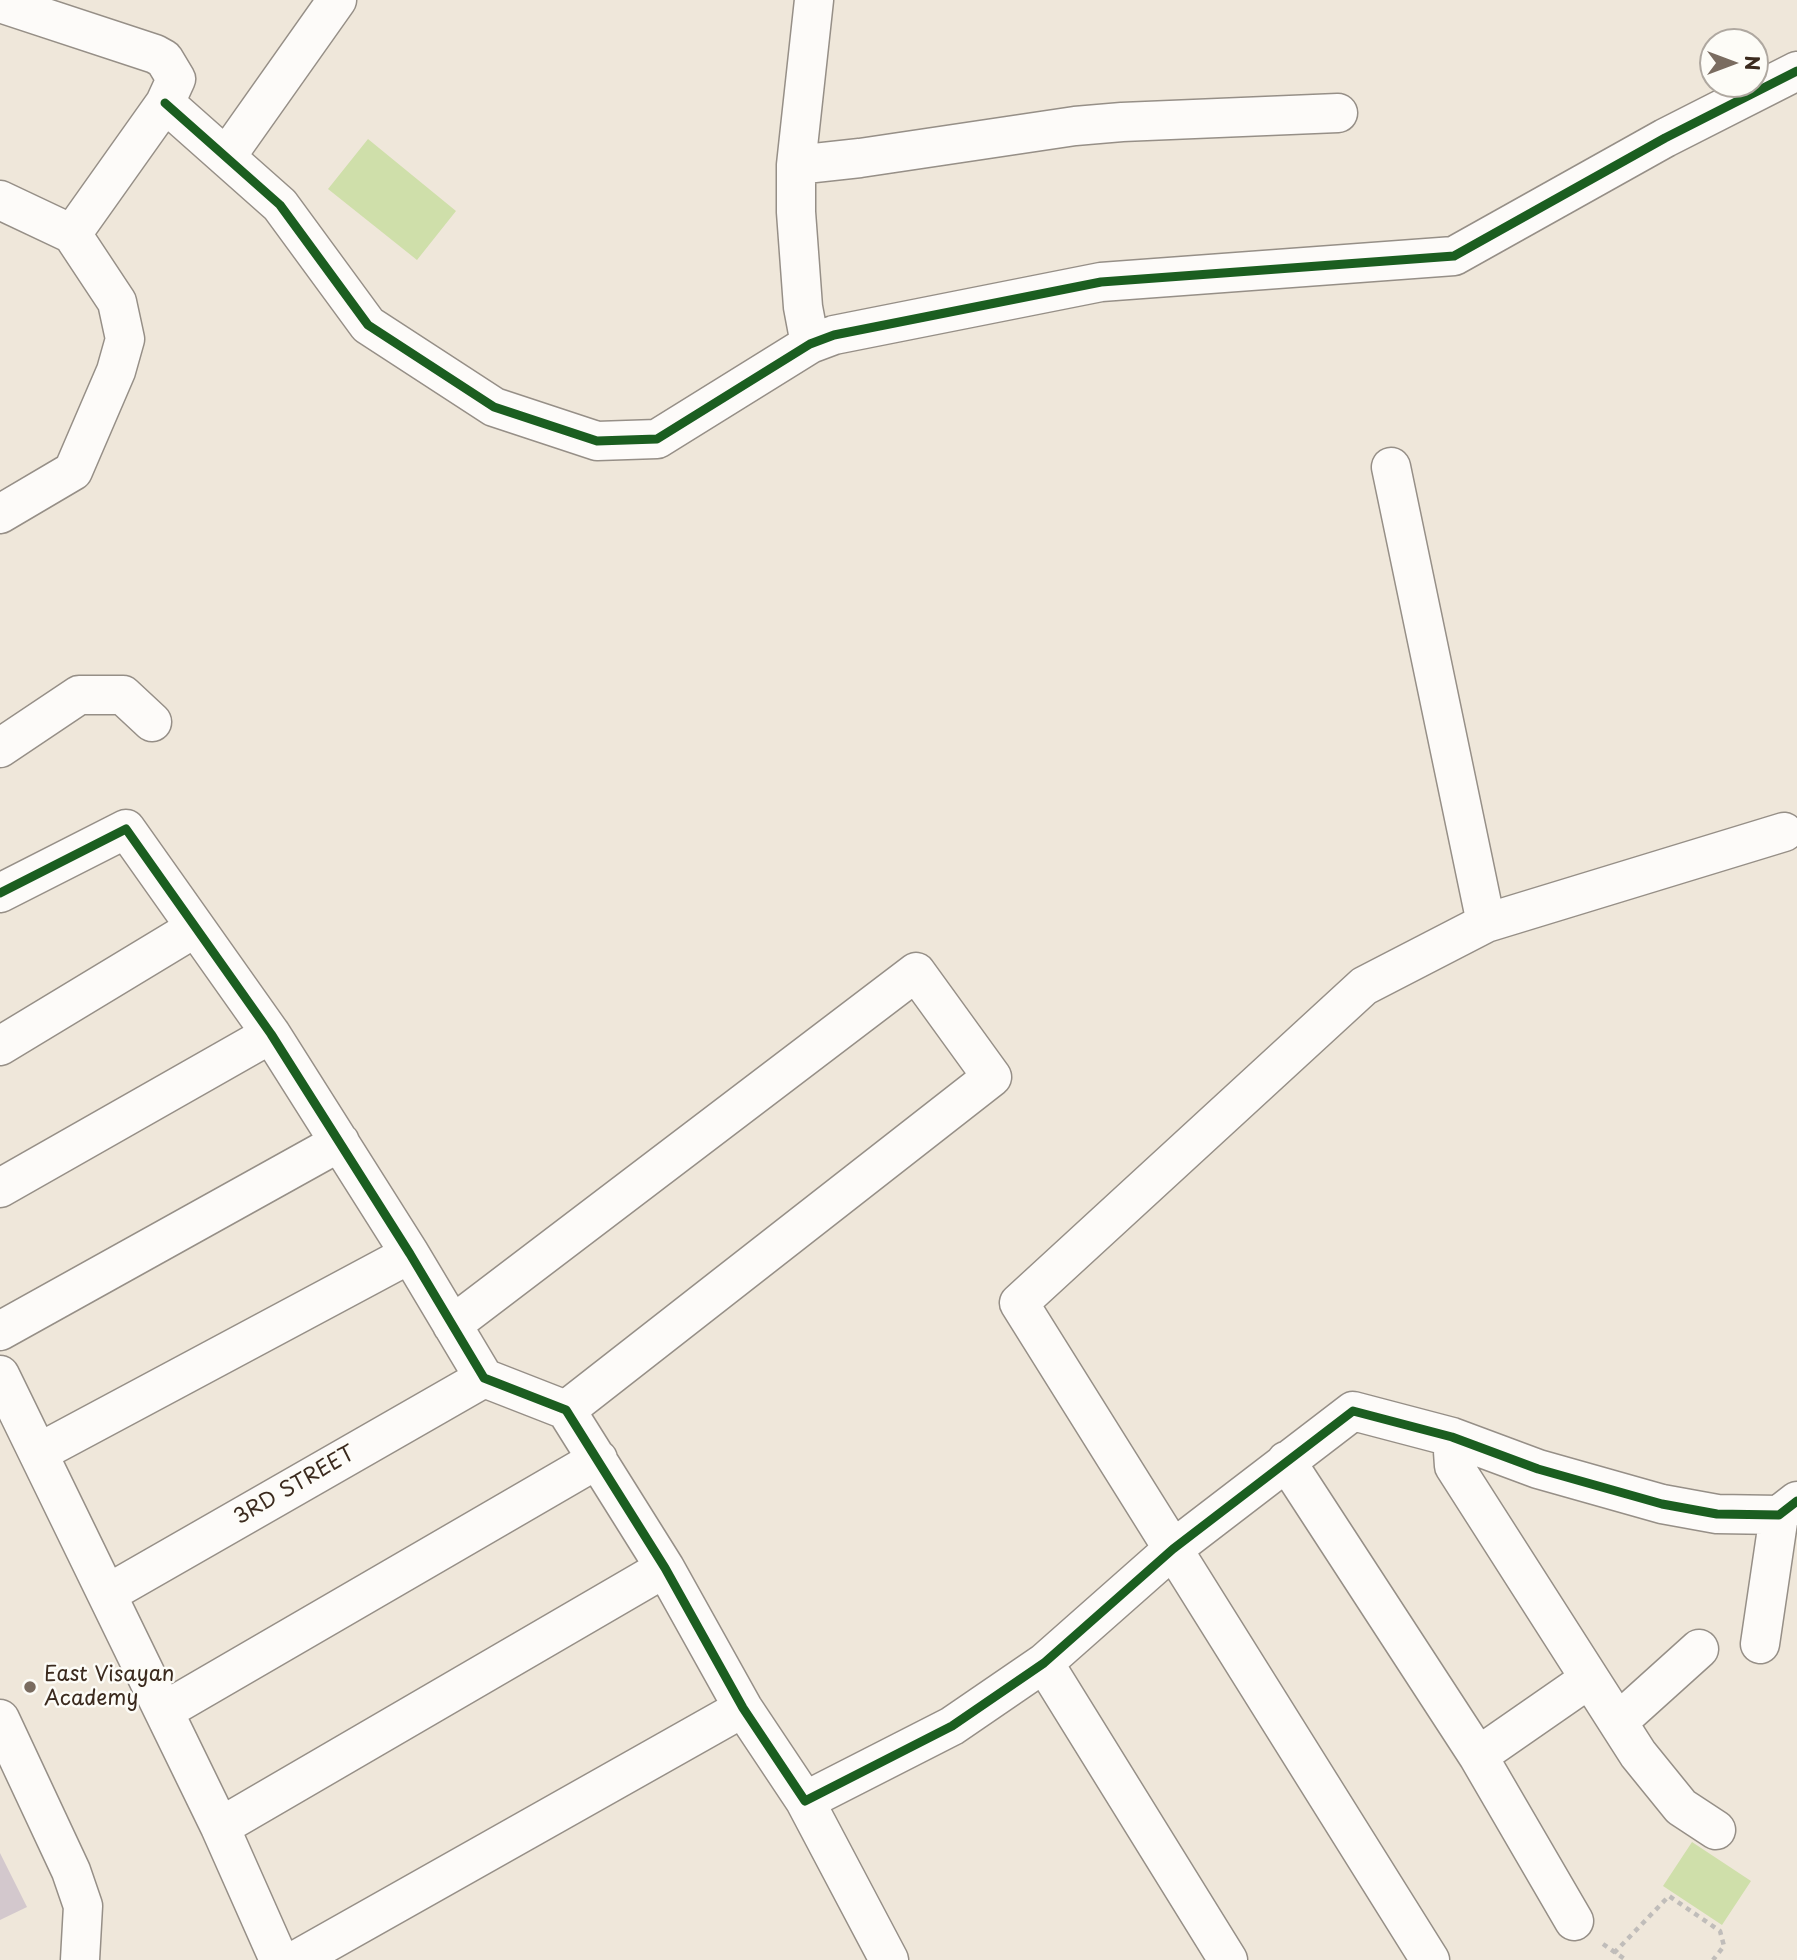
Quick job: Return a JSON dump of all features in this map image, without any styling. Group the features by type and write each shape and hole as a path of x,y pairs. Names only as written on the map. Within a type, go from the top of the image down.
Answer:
{"street":[{"path":"226,157 337,0"},
{"path":"810,344 803,307 796,212 796,165 814,0"},
{"path":"0,3 164,59 176,79 166,103 72,234"},
{"path":"166,103 280,205 368,325 494,407 597,441 657,439 810,344 834,335 1101,282 1454,256 1665,138 1797,71"},
{"path":"796,165 1100,124 1338,113"},
{"path":"0,200 72,234 117,302 125,339 116,371 73,471 0,514"},
{"path":"1391,467 1486,923"},
{"path":"0,748 79,695 123,695 152,722"},
{"path":"0,893 126,829 271,1034 410,1254 484,1378 566,1410 665,1569 743,1708 805,1801 889,1960"},
{"path":"1430,1960 1019,1303 1364,986 1486,923 1784,832"},
{"path":"0,1046 195,928"},
{"path":"453,1325 916,972 992,1077 566,1410"},
{"path":"0,1188 271,1034"},
{"path":"0,1331 340,1142"},
{"path":"38,1453 410,1254"},
{"path":"0,1375 220,1827 279,1960"},
{"name":"3RD STREET","path":"107,1594 484,1378"},
{"path":"805,1801 951,1726 1044,1663 1173,1549 1353,1411 1452,1437 1538,1469 1662,1504 1717,1514 1788,1508 1760,1644"},
{"path":"1452,1437 1454,1466 1638,1754 1681,1807 1716,1830"},
{"path":"164,1712 598,1459"},
{"path":"1286,1461 1478,1756 1574,1922"},
{"path":"220,1827 665,1569"},
{"path":"1618,1722 1699,1649"},
{"path":"1044,1663 1228,1960"},
{"path":"1478,1756 1590,1679"},
{"path":"296,1960 743,1708"},
{"path":"0,1718 71,1871 83,1906 80,1960"}],"path":[{"path":"1626,1960 1614,1953 1669,1896 1720,1931 1724,1946 1713,1960"}],"green space":[{"path":"368,139 456,211 417,260 328,189"},
{"path":"1692,1842 1751,1881 1722,1925 1663,1886"}],"building":[{"path":"0,1853 27,1907 0,1920"}],"cycle path":[{"path":"165,103 280,205 368,325 494,407 597,441 657,439 810,344 834,335 1101,282 1454,256 1665,138 1797,71"},
{"path":"0,893 126,829 271,1034 410,1254 484,1378 566,1410 665,1568 743,1708 805,1801 952,1726 1044,1663 1173,1549 1353,1411 1452,1437 1538,1469 1662,1504 1717,1514 1779,1515 1797,1501"}],"place":[{"name":"East Visayan Academy","path":"30,1687"}]}
